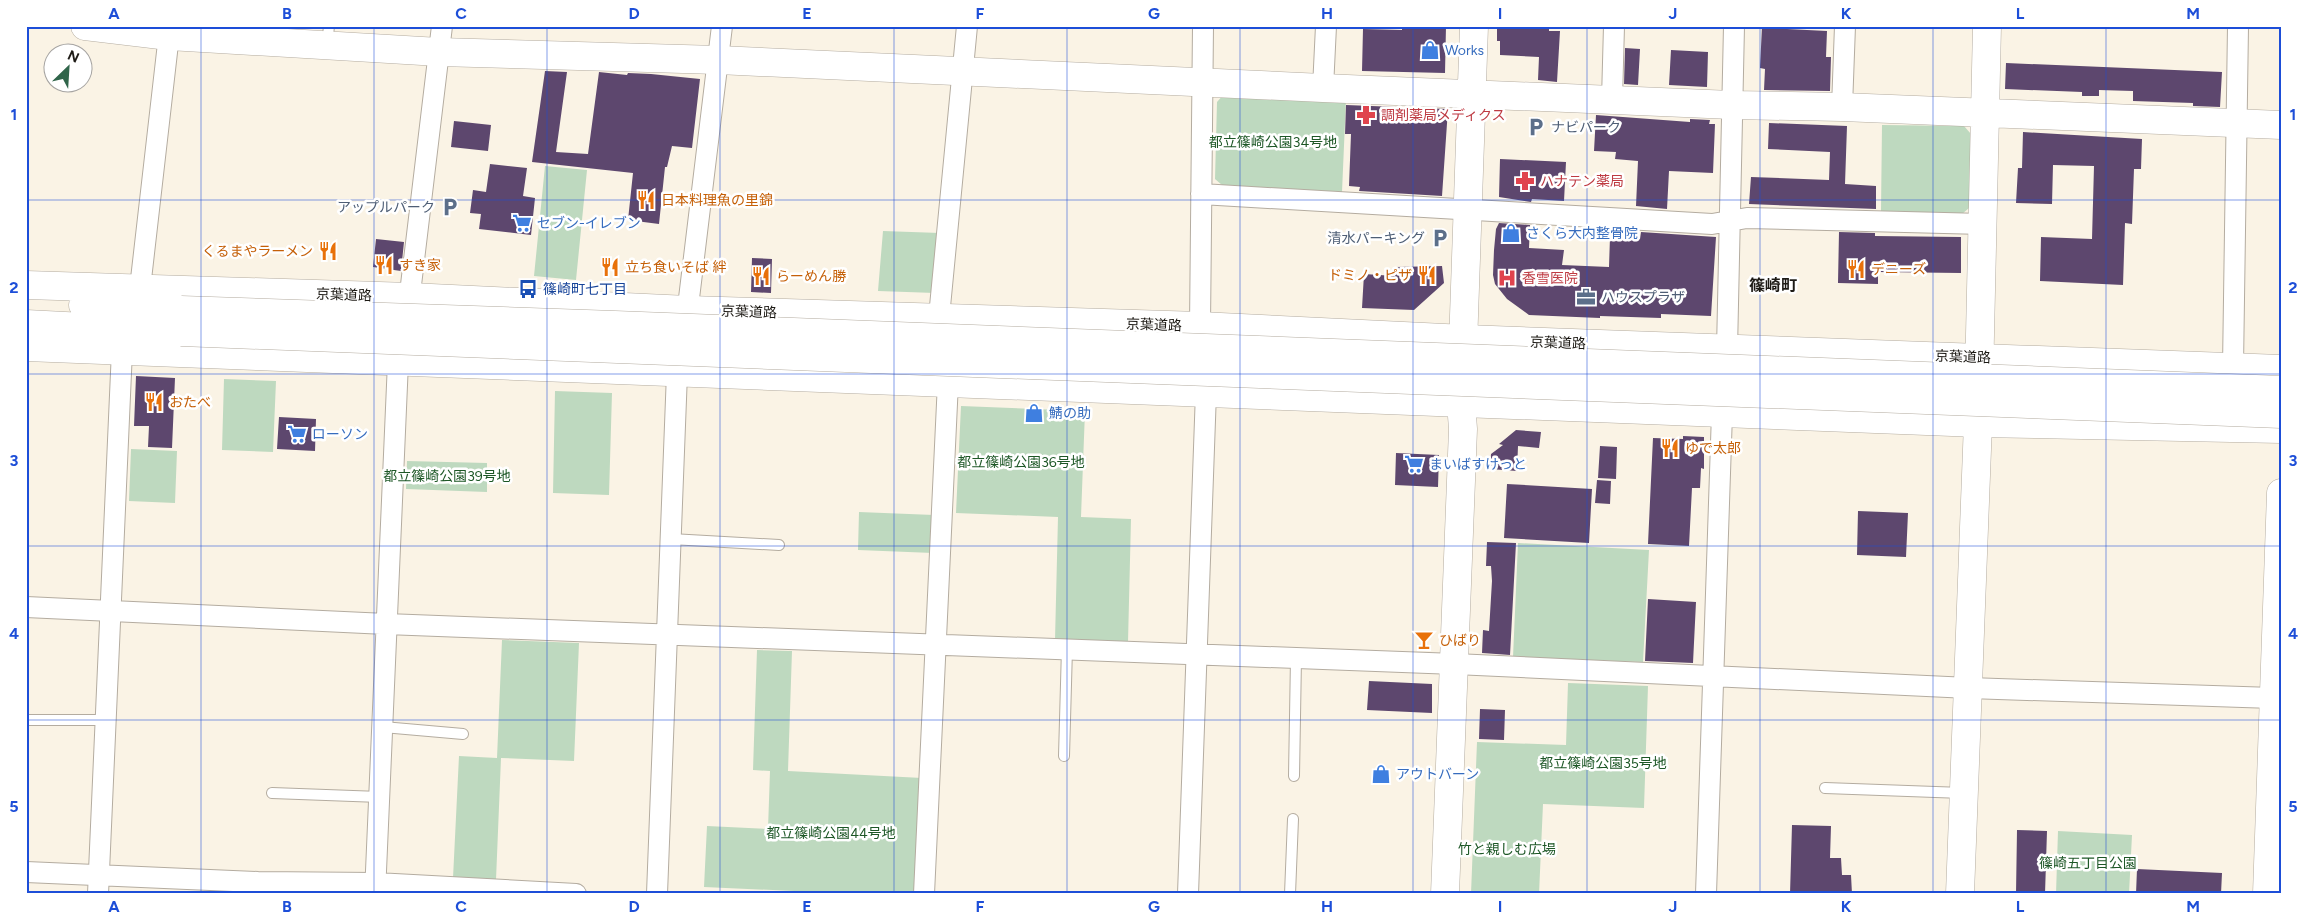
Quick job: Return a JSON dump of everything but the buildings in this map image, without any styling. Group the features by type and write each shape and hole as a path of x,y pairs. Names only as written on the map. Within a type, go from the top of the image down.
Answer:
{"main road":[{"path":"85,26 265,38 328,36 440,39 718,60 1323,88 2281,125"},
{"path":"1446,894 1463,430 1461,403 1465,339 1474,26"},
{"path":"1960,894 1978,423 1987,26"},
{"name":"京葉道路","path":"26,285 410,297 688,310 1200,326 1727,350 1979,357 2281,369"},
{"path":"26,302 181,321"},
{"path":"26,324 181,321 2281,414"},
{"name":"京葉道路","path":"181,321 655,327 2281,390"},
{"path":"26,347 1978,423 2281,429"},
{"path":"2267,894 2277,700 2281,494"}],"street":[{"path":"657,894 677,373 688,310 722,26"},
{"path":"939,317 967,26"},
{"path":"1200,326 1203,26"},
{"path":"1323,88 1326,26"},
{"path":"1612,98 1614,26"},
{"path":"1727,350 1734,26"},
{"path":"1842,107 1844,26"},
{"path":"2233,367 2238,26"},
{"path":"140,288 170,31"},
{"path":"376,888 398,362 410,297 440,39"},
{"path":"1201,194 1712,224 1747,218 1983,224"},
{"path":"98,885 122,350"},
{"path":"924,894 948,382"},
{"path":"1188,894 1206,392"},
{"path":"1706,894 1715,676 1722,413"},
{"path":"26,608 386,624 1067,648 2277,700"},
{"path":"26,872 98,885 376,888 576,894"}],"lane":[{"path":"671,539 779,545"},
{"path":"1064,756 1067,648"},
{"path":"1294,776 1296,658"},
{"path":"26,720 106,720"},
{"path":"383,727 463,734"},
{"path":"1825,788 1963,792"},
{"path":"272,793 380,797"},
{"path":"1290,894 1293,819"}],"green space":[{"name":"都立篠崎公園34号地","path":"1224,94 1346,99 1342,192 1222,185 1215,179 1217,102"},
{"path":"1882,125 1964,126 1971,134 1969,208 1962,214 1881,211"},
{"path":"545,166 587,170 576,280 534,276"},
{"path":"883,231 940,233 935,293 878,291"},
{"path":"224,379 276,381 273,452 222,450"},
{"path":"555,391 612,393 609,495 553,493"},
{"name":"都立篠崎公園36号地","path":"961,406 1085,411 1081,517 1131,519 1128,642 1055,640 1058,517 956,513"},
{"path":"131,449 177,451 175,503 129,501"},
{"name":"都立篠崎公園39号地","path":"407,461 487,463 487,492 406,489"},
{"path":"859,512 934,515 933,553 858,550"},
{"path":"1518,543 1649,550 1643,662 1513,657"},
{"path":"502,640 579,643 574,761 501,758 496,880 453,878 459,756 497,758"},
{"name":"都立篠崎公園44号地","path":"757,650 792,651 788,771 922,778 915,894 859,894 704,887 707,826 768,829 770,771 753,770"},
{"name":"都立篠崎公園35号地","path":"1568,683 1648,686 1644,808 1543,804 1539,894 1471,894 1477,742 1566,745"},
{"name":"篠崎五丁目公園","path":"2058,831 2132,835 2129,894 2056,894"}],"place":[{"name":"Works","path":"1430,50"},
{"name":"調剤薬局メディクス","path":"1366,115"},
{"name":"ナビパーク","path":"1536,127"},
{"name":"ハナテン薬局","path":"1525,181"},
{"name":"日本料理魚の里錦","path":"646,200"},
{"name":"アップルパーク","path":"450,207"},
{"name":"セブン-イレブン","path":"522,223"},
{"name":"さくら大内整骨院","path":"1511,233"},
{"name":"清水パーキング","path":"1440,238"},
{"name":"くるまやラーメン","path":"328,251"},
{"name":"すき家","path":"384,265"},
{"name":"立ち食いそば 絆","path":"610,267"},
{"name":"デニーズ","path":"1856,269"},
{"name":"ドミノ・ピザ","path":"1427,275"},
{"name":"らーめん勝","path":"761,276"},
{"name":"香雪医院","path":"1507,278"},
{"name":"篠崎町七丁目","path":"528,289"},
{"name":"ハウスプラザ","path":"1586,297"},
{"name":"おたべ","path":"154,402"},
{"name":"鯖の助","path":"1034,413"},
{"name":"ローソン","path":"297,434"},
{"name":"ゆで太郎","path":"1670,448"},
{"name":"まいばすけっと","path":"1414,464"},
{"name":"ひばり","path":"1424,640"},
{"name":"アウトバーン","path":"1381,774"}],"district":[{"name":"篠崎町","path":"1773,285"}],"park label":[{"name":"竹と親しむ広場","path":"1507,849"}]}
